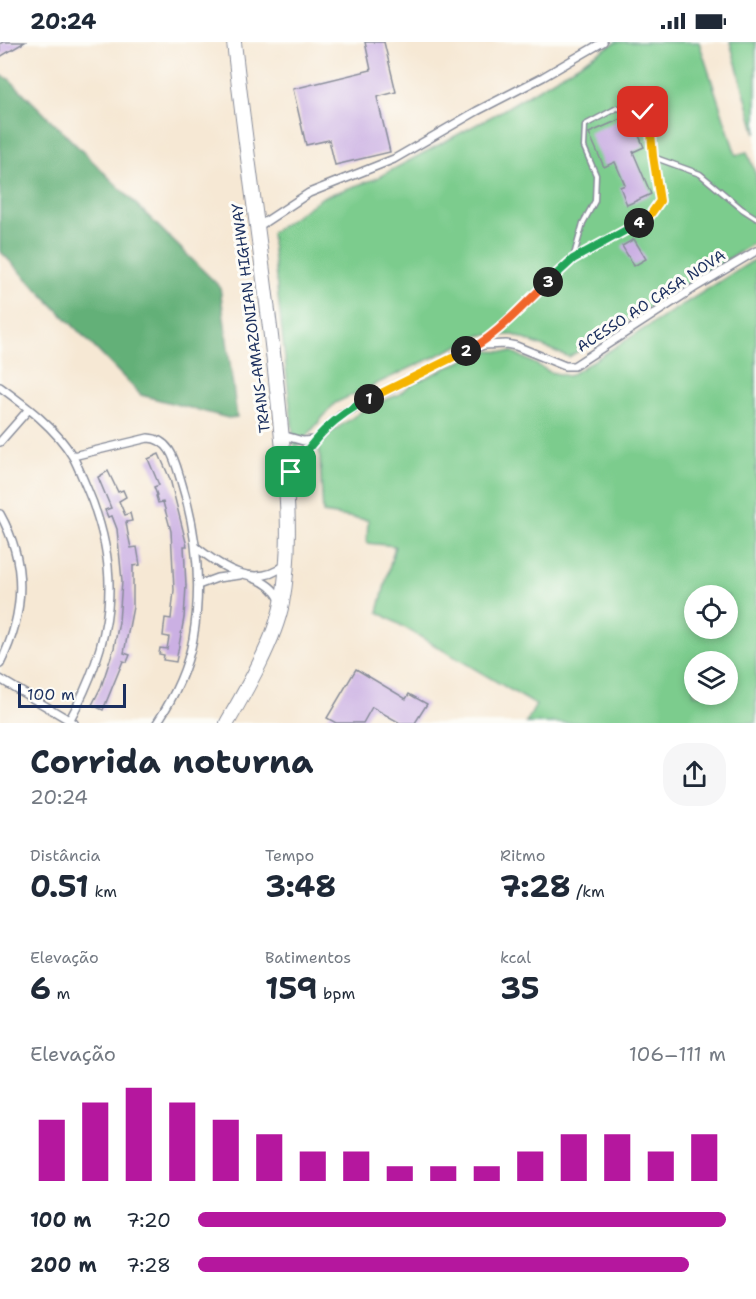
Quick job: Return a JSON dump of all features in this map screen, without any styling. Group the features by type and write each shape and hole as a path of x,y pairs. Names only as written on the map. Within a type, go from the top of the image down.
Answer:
{"highway":[{"name":"TRANS-AMAZONIAN HIGHWAY","path":"227,723 269,640 282,606 287,563 286,481 282,435 234,42"}],"street":[{"path":"256,228 309,193 394,159 603,42"},
{"name":"ACESSO AO CASA NOVA","path":"286,481 315,440 333,421 351,408 473,348 506,344 565,366 574,366 694,288 756,251"},
{"path":"0,387 49,427 73,456 96,510 105,544 110,578 104,640 70,722 0,679"},
{"path":"0,441 29,409"},
{"path":"282,435 303,441 315,440"},
{"path":"73,456 155,438 163,442 171,453 189,508 196,547 198,585 193,639 175,693 157,723"},
{"path":"0,514 12,539 17,559 21,596 18,617 9,646 0,664"},
{"path":"196,547 221,566 264,582 273,589 282,606"},
{"path":"198,585 223,577 272,573 287,563"}],"lane":[{"path":"473,348 500,327 573,259 648,218 660,201 650,121 643,112 616,108 585,125 584,147 596,175 595,201 583,223 573,259"},
{"path":"653,156 700,174 741,209 756,218"}],"green space":[{"path":"616,42 699,42 736,155 747,152 756,175 756,242 569,357 514,335 481,335 335,403 295,450 271,233 323,197 375,179 498,113"},
{"path":"730,42 756,42 756,134"},
{"path":"0,75 9,79 220,287 237,417 228,418 141,395 0,251"},
{"path":"756,260 756,723 526,723 536,705 378,612 395,546 367,543 368,520 323,513 319,444 369,406 398,395 412,384 483,351 513,352 550,372 569,376"}],"building":[{"path":"25,42 0,57 0,44"},
{"path":"365,42 384,42 396,92 377,97 390,152 335,165 329,140 306,145 293,89 371,70"},
{"path":"630,115 644,147 633,152 651,194 627,205 620,187 625,185 615,162 604,167 589,133"},
{"path":"634,239 646,259 634,266 622,246"},
{"path":"159,454 170,479 187,546 184,546 186,586 184,618 176,662 163,660 164,655 159,654 160,648 167,649 169,637 163,636 165,618 171,619 174,590 171,531 163,502 158,503 154,487 159,485 148,459"},
{"path":"108,471 118,492 123,490 126,497 119,501 125,515 130,513 132,521 126,522 128,534 131,548 137,547 140,565 133,566 133,607 124,653 130,655 127,662 123,661 103,710 92,705 101,687 114,648 119,622 122,581 117,529 112,516 108,517 105,510 111,508 98,477"},
{"path":"356,669 406,699 409,694 427,704 415,723 400,723 372,707 363,723 336,723 327,718"}],"route":[{"path":"291,472 315,440 341,415 473,348 500,327 573,259 648,218 660,201 650,121 643,112"}]}
